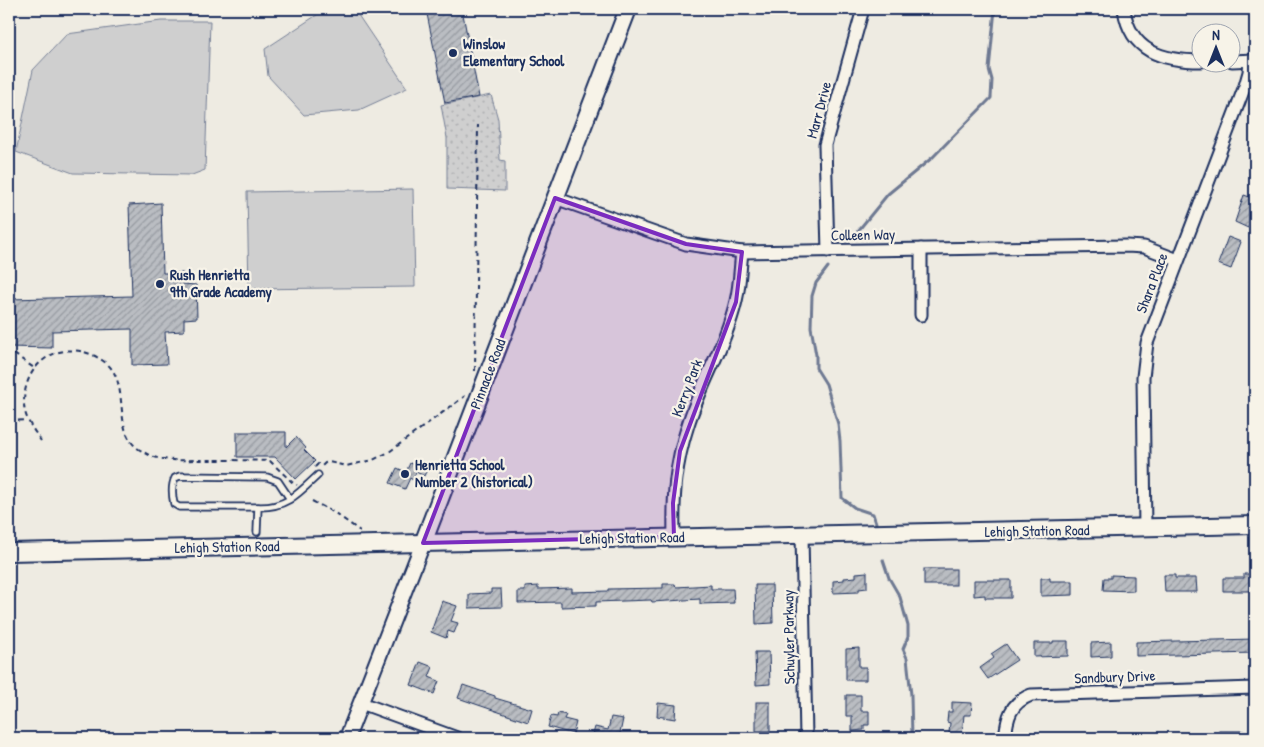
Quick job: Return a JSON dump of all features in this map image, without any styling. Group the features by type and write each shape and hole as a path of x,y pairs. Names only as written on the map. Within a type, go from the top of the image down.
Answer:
{"main road":[{"name":"Pinnacle Road","path":"423,543 628,9"},
{"name":"Lehigh Station Road","path":"9,552 1145,529 1255,525"}],"street":[{"name":"Marr Drive","path":"828,251 824,145 863,9"},
{"path":"1124,9 1127,23 1133,35 1142,45 1150,51 1170,60 1192,61"},
{"name":"Shara Place","path":"1145,529 1143,360 1146,343 1245,86 1252,60"},
{"name":"Colleen Way","path":"555,198 686,244 742,252 1127,246 1144,247 1178,260"},
{"path":"921,250 921,315"},
{"name":"Kerry Park","path":"674,538 673,503 675,476 680,451 695,405 736,302 742,252"},
{"name":"Schuyler Parkway","path":"802,535 806,738"},
{"name":"Pinnacle Road","path":"347,738 423,543"},
{"name":"Sandbury Drive","path":"1005,738 1009,713 1012,707 1023,698 1031,695 1255,688"},
{"path":"361,703 457,738"}],"lane":[{"path":"290,499 278,481 267,477 180,476 173,482 172,497 174,504 179,507 270,508 290,499 318,475"},
{"path":"257,532 258,507"}],"path":[{"path":"475,371 478,125"},
{"path":"40,441 28,420 24,404 28,377 39,363 56,352 77,349 93,354 108,365 120,385 123,421 131,440 141,451 162,459 270,461 292,482 297,484 300,481"},
{"path":"14,354 35,368"},
{"path":"312,470 318,464 322,466 329,462 346,466 373,460 389,452 466,395"},
{"path":"9,421 28,420"},
{"path":"312,502 335,513 360,531"}],"highlighted area":[{"path":"555,198 686,244 742,252 736,302 680,451 673,503 674,537 423,543 428,529"}],"shaded area":[{"path":"326,9 354,9 407,88 359,110 304,115 268,76 265,49"},
{"path":"161,21 210,21 205,170 192,175 73,173 16,152 33,70 67,34"},
{"path":"491,95 498,119 500,160 505,161 505,191 447,189 447,138 441,105"},
{"path":"413,189 415,287 249,289 247,192"}],"building":[{"name":"Winslow Elementary School","path":"426,9 462,9 479,97 445,103"},
{"path":"1244,195 1255,199 1255,209 1248,228 1235,222"},
{"name":"Rush Henrietta 9th Grade Academy","path":"161,203 163,273 183,273 183,284 196,285 197,318 184,319 184,331 165,332 167,364 132,365 132,329 52,331 52,348 9,347 9,299 132,296 129,205"},
{"path":"1228,237 1241,242 1231,269 1218,264"},
{"path":"237,432 286,432 286,447 296,437 306,448 304,450 315,461 296,479 275,457 237,457"},
{"name":"Henrietta School Number 2 (historical)","path":"417,460 429,465 424,476 416,472 413,480 410,478 405,489 390,483 397,468 406,472 410,463 415,465"},
{"path":"924,569 956,569 956,585 924,585"},
{"path":"867,572 867,588 859,589 859,592 833,593 833,581 856,577 856,573"},
{"path":"1244,574 1255,574 1255,591 1223,591 1223,578 1244,578"},
{"path":"1111,575 1134,576 1134,591 1103,590 1104,578 1111,578"},
{"path":"1164,575 1175,575 1175,578 1196,578 1197,592 1165,592"},
{"path":"1041,578 1050,578 1050,581 1073,581 1073,595 1041,596"},
{"path":"974,580 1011,580 1011,598 985,598 985,595 974,596"},
{"path":"663,584 675,584 676,587 711,585 711,589 733,589 734,603 700,604 700,599 652,602 651,600 596,602 596,606 561,607 561,602 518,603 518,591 525,591 525,587 538,586 538,589 572,588 572,592 663,588"},
{"path":"755,585 772,585 773,623 756,624"},
{"path":"491,589 501,589 502,607 469,608 469,594 491,593"},
{"path":"442,601 457,606 451,621 458,623 454,633 448,631 446,638 431,632"},
{"path":"1255,639 1255,653 1136,656 1136,642"},
{"path":"1053,641 1068,641 1068,656 1034,657 1034,643 1053,643"},
{"path":"1111,642 1111,656 1091,657 1091,643"},
{"path":"1006,644 1017,660 988,679 980,668 994,658 991,654"},
{"path":"859,648 859,667 866,667 866,680 846,680 846,649"},
{"path":"755,652 769,652 770,684 756,685"},
{"path":"420,662 433,667 429,677 439,681 434,694 411,685"},
{"path":"463,685 495,696 495,698 532,709 528,722 458,698"},
{"path":"846,695 861,695 861,711 869,711 869,725 864,725 864,730 852,731 852,716 846,716"},
{"path":"756,702 770,702 770,731 756,731"},
{"path":"952,702 972,703 971,715 964,715 962,734 949,733 950,723 947,722 948,712 952,712"},
{"path":"658,703 676,705 675,719 657,716"},
{"path":"558,713 566,715 564,719 576,722 573,734 548,727 551,716 557,717"},
{"path":"611,717 623,719 619,738 592,738 595,727 608,730"},
{"path":"1219,731 1243,731 1243,738 1219,738"}],"waterway":[{"path":"853,237 888,194 933,157 991,98 992,80 989,69 995,9"},
{"path":"828,267 816,283 812,296 811,327 816,355 816,368 826,384 838,424 842,498 855,508 873,514 876,523"},
{"path":"883,560 889,578 900,597 908,626 908,637 903,649 907,658 911,695 912,738"}],"place":[{"name":"Winslow Elementary School","path":"453,53"},
{"name":"Rush Henrietta 9th Grade Academy","path":"160,284"},
{"name":"Henrietta School Number 2 (historical)","path":"405,474"}]}
